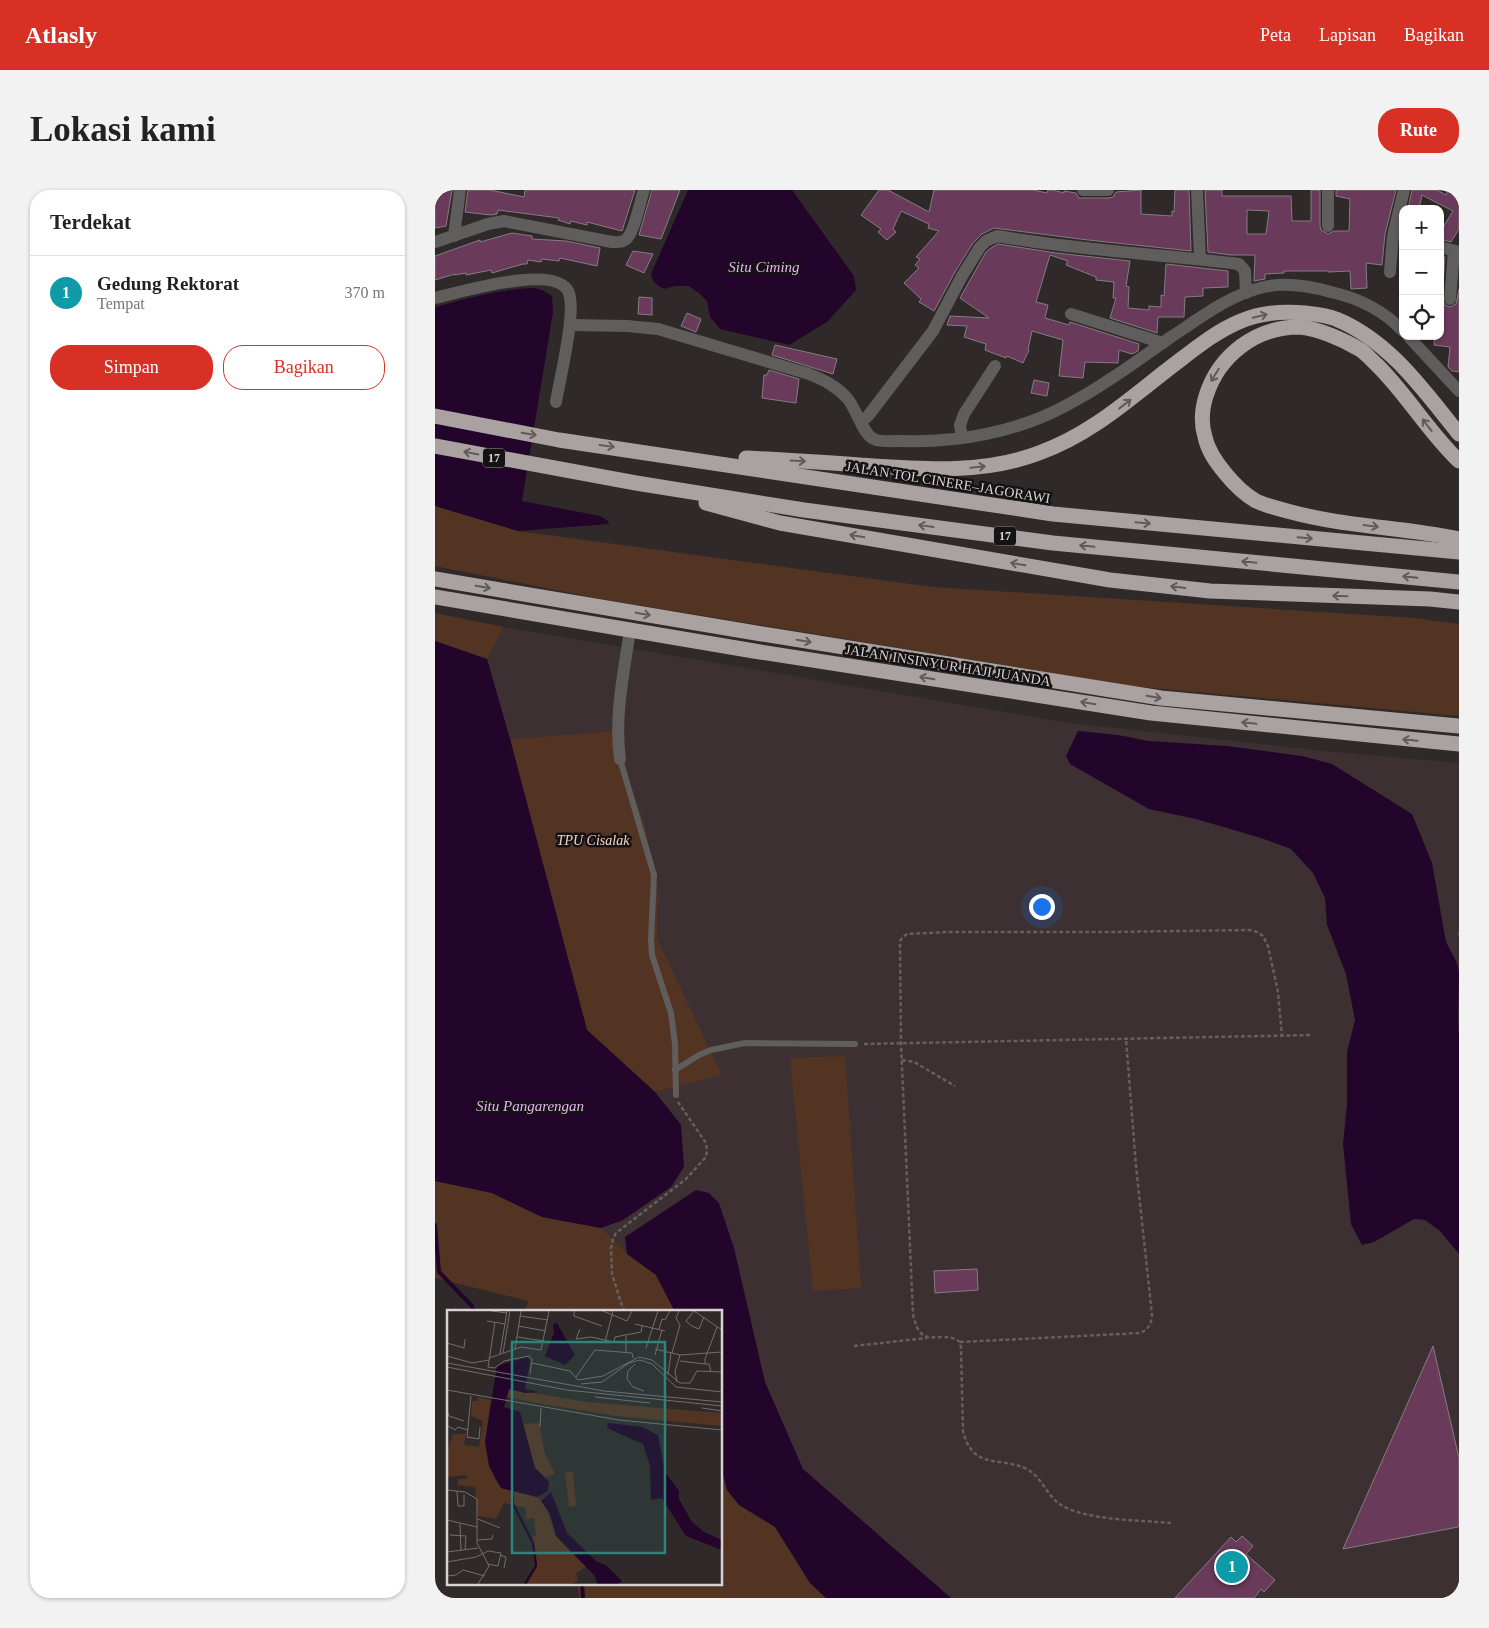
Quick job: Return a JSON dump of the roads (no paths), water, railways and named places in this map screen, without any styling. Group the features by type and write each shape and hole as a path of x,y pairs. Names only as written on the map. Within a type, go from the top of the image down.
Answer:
{"highway":[{"path":"662,454 906,468 956,469 996,465 1039,453 1075,436 1106,418 1219,332 1243,320 1268,314 1291,312 1335,319 1369,337 1390,353 1410,374 1459,434"},
{"path":"1459,462 1443,445 1392,380 1361,349 1315,329 1299,327 1278,329 1262,334 1245,343 1230,355 1219,368 1210,384 1204,402 1202,419 1204,435 1209,449 1229,478 1243,492 1255,500 1271,507 1315,519 1459,539"},
{"name":"JALAN TOL CINERE–JAGORAWI","path":"435,416 559,440 1053,514 1459,552"},
{"name":"17","path":"435,446 636,484 804,510 1053,543 1459,582"},
{"path":"636,484 779,523 1110,580 1210,591 1430,599 1459,602"},
{"name":"JALAN INSINYUR HAJI JUANDA","path":"435,579 1161,698 1459,726"},
{"name":"JALAN INSINYUR HAJI JUANDA","path":"435,597 754,651 1151,713 1459,744"},
{"path":"754,651 756,633"}],"street":[{"path":"454,236 460,190"},
{"path":"435,242 489,224 504,222 612,242 625,241 631,232 644,190"},
{"path":"1083,190 1109,190"},
{"path":"1197,190 1200,259"},
{"path":"1328,190 1328,226"},
{"path":"1390,272 1398,237 1405,190"},
{"path":"861,422 868,416 933,331 975,254 985,241 991,238 997,236 1077,248 1239,264 1245,271 1246,293"},
{"path":"1450,299 1456,251"},
{"path":"435,298 490,285 530,280 547,279 565,286 569,291 570,325 556,402"},
{"path":"570,325 627,326 658,329 809,374 832,384 839,390 853,406 867,434 871,438 914,442 962,438 1001,430 1059,409 1081,397 1207,312 1236,297 1264,287 1286,285 1311,287 1345,295 1372,306 1399,326"},
{"path":"1071,314 1163,343"},
{"path":"1412,340 1459,391"},
{"path":"962,438 961,425 963,414 995,366"},
{"path":"620,759 618,716 630,630"}],"lane":[{"path":"620,759 654,875 651,956 671,1013 675,1044 676,1095"},
{"path":"675,1070 711,1050 745,1043 855,1044"}],"water":[{"name":"Situ Ciming","path":"688,190 792,190 854,276 856,290 827,322 789,345 720,329 710,317 707,301 700,294 689,286 675,286 664,289 653,280 651,274"},
{"path":"534,288 552,296 553,312 522,501 600,516 608,521 609,524 518,531 435,506 435,307 496,292"},
{"name":"Situ Pangarengan","path":"435,641 487,659 587,1030 655,1092 681,1125 684,1167 671,1187 623,1220 601,1228 542,1217 492,1193 435,1181"},
{"path":"1078,731 1118,735 1149,741 1227,746 1302,756 1332,764 1412,814 1432,863 1446,942 1457,963 1459,972 1459,1254 1440,1231 1425,1220 1414,1219 1374,1242 1362,1245 1351,1224 1343,1144 1347,1104 1347,1052 1355,1020 1346,974 1327,925 1325,898 1313,873 1291,849 1196,819 1149,809 1070,764 1066,756"},
{"path":"696,1190 709,1193 719,1203 734,1248 765,1382 803,1469 951,1598 826,1598 810,1583 775,1527 739,1505 727,1490 723,1475 723,1310 674,1310 656,1275 627,1254 625,1237"}],"waterway":[{"path":"435,1225 439,1272 472,1306 473,1310"},
{"path":"582,1586 583,1598"}],"place":[{"name":"Gedung Rektorat","path":"1232,1567"}],"park label":[{"name":"TPU Cisalak","path":"593,840"}]}
